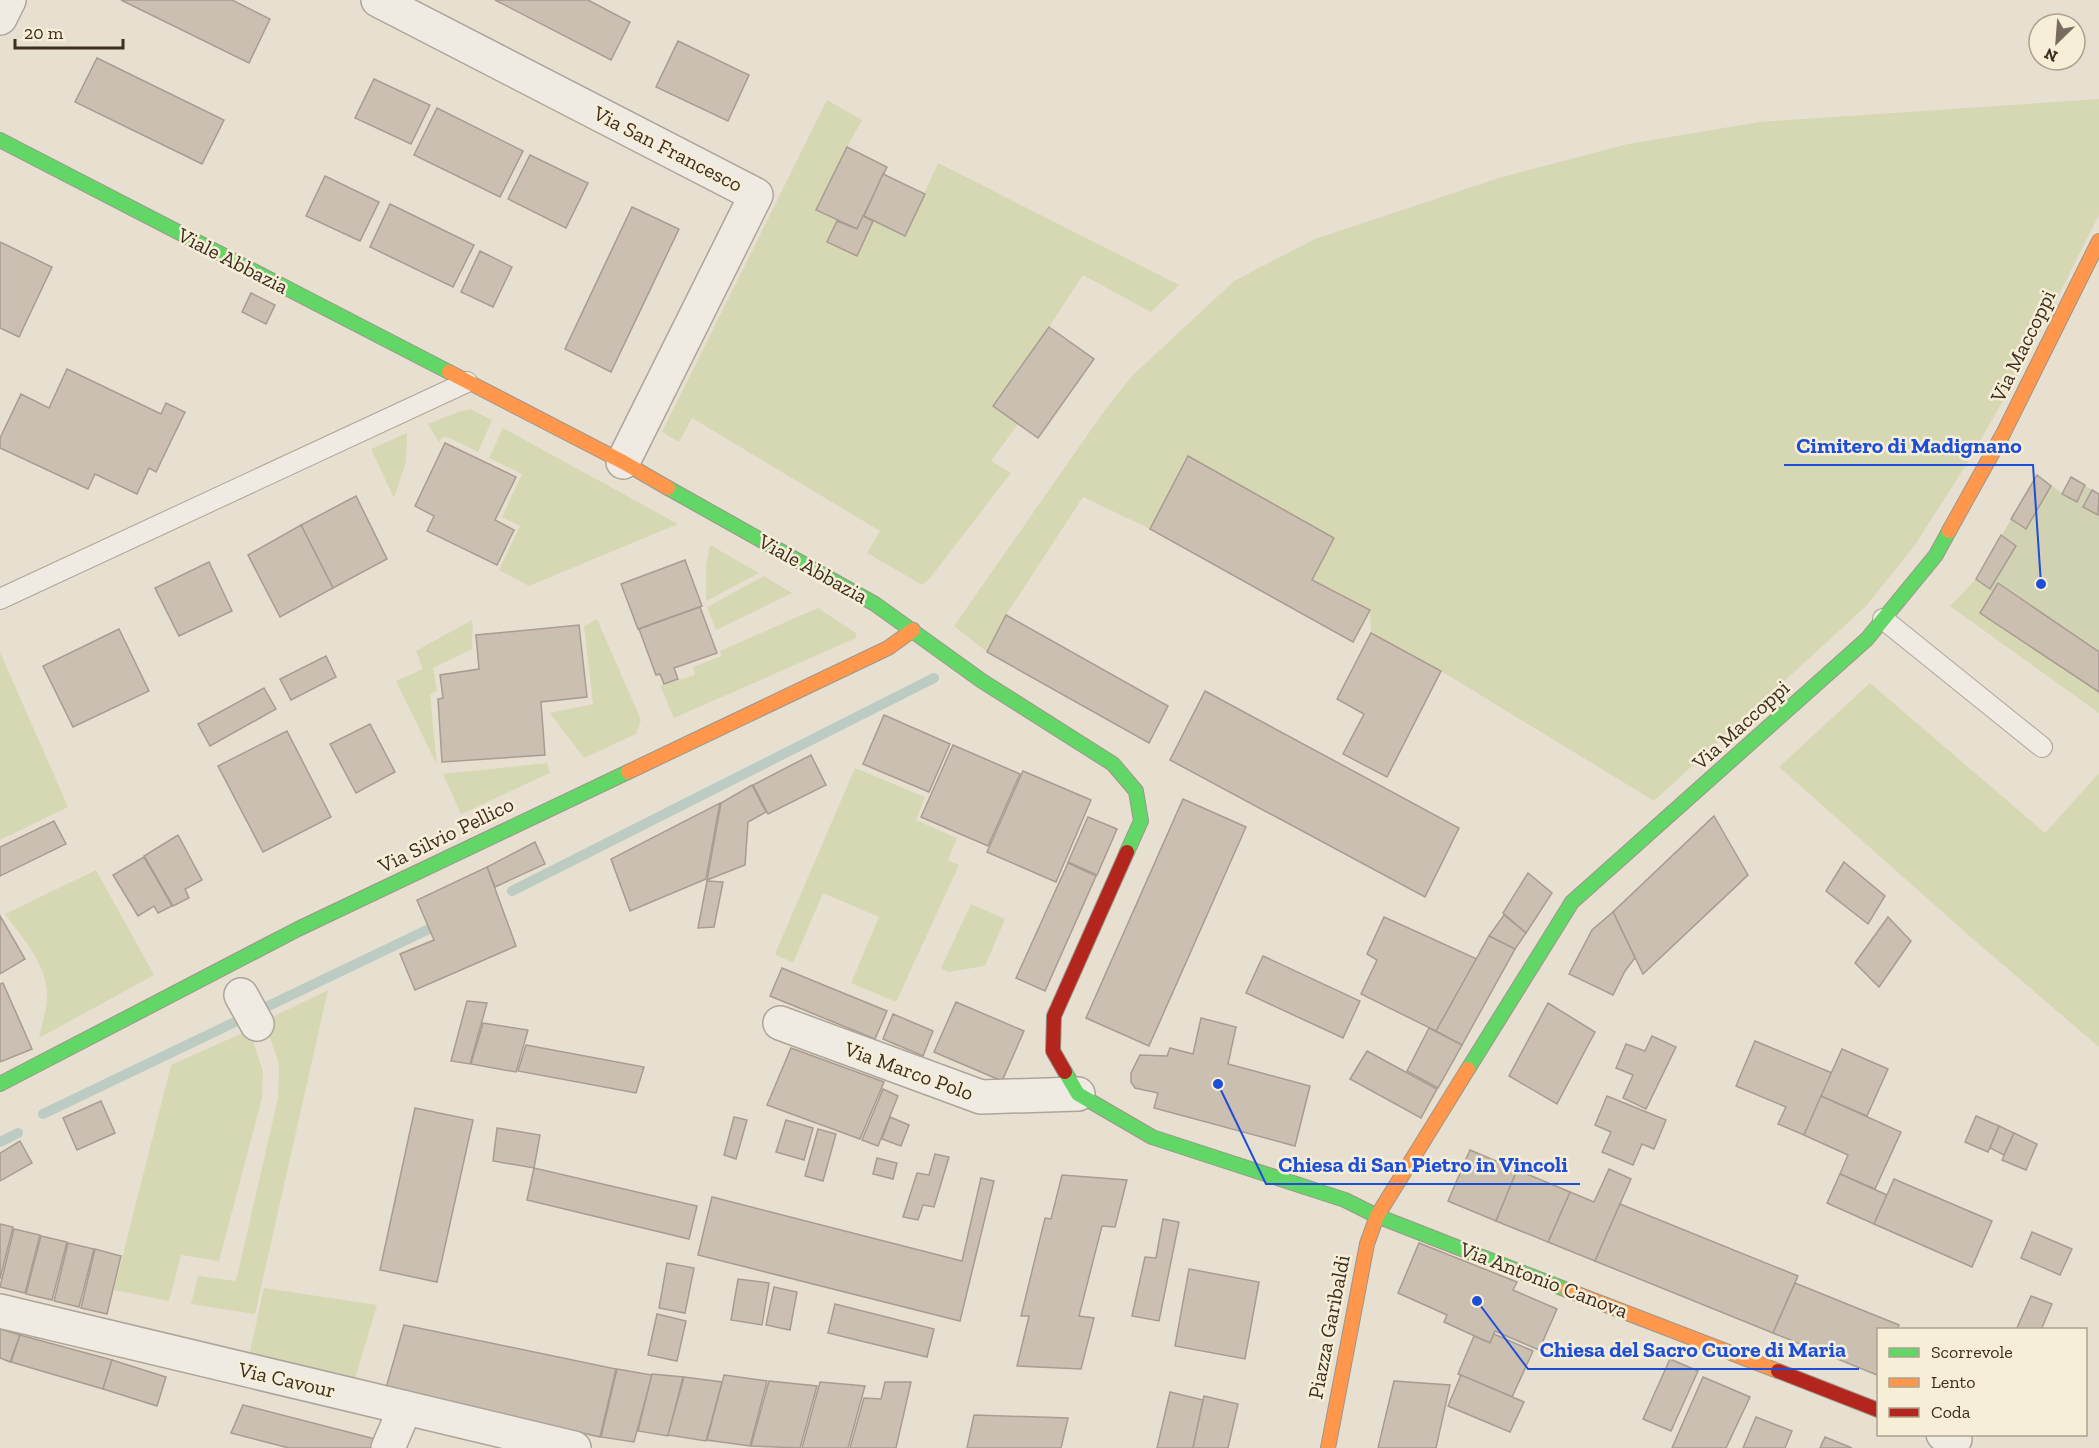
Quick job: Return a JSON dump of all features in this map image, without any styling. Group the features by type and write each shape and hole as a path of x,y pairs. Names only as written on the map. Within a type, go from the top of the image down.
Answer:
{"street":[{"path":"0,18 9,0"},
{"name":"Via San Francesco","path":"378,0 756,195 623,462"},
{"name":"Viale Abbazia","path":"0,140 623,462 875,604 982,681 1113,764 1136,791 1141,820 1054,1016 1053,1051 1078,1094"},
{"name":"Via Maccoppi","path":"1377,1216 1572,902 1868,639 1936,555 2003,434 2099,240"},
{"name":"Via Silvio Pellico","path":"0,1084 298,929 888,648 913,630"},
{"path":"241,995 256,1023"},
{"name":"Via Marco Polo","path":"780,1023 981,1097 1078,1094"},
{"name":"Via Antonio Canova","path":"1078,1094 1152,1137 1345,1200 1377,1216 1877,1410"},
{"name":"Piazza Garibaldi","path":"1328,1448 1367,1244 1377,1216"},
{"name":"Via Cavour","path":"0,1311 574,1448"},
{"path":"388,1448 405,1408"}],"lane":[{"path":"0,599 467,382"},
{"path":"1883,619 2042,747"}],"green space":[{"path":"2099,99 2099,215 2024,364 1966,465 1915,545 1866,606 1654,801 1441,671 1371,633 1370,610 1312,580 1333,538 1188,456 1150,529 1083,497 1006,615 987,652 954,626 1102,414 1132,376 1234,281 1315,239 1502,177 1628,144 1759,122"},
{"path":"827,100 862,120 817,210 837,221 827,242 857,255 873,221 905,236 938,163 1179,285 1151,312 1083,275 993,406 1018,424 991,461 1011,473 930,578 922,585 867,553 880,531 692,418 679,442 662,432"},
{"path":"470,409 492,420 478,452 450,438 443,437 439,442 428,424"},
{"path":"503,428 678,524 529,586 499,570 520,526 502,517 522,474 489,458"},
{"path":"407,433 406,462 394,498 371,449"},
{"path":"2037,475 2062,493 2071,477 2099,494 2099,692 1980,613 1992,592 1976,579"},
{"path":"710,545 759,573 706,601 706,566"},
{"path":"764,576 792,593 716,630 707,607"},
{"path":"1976,579 1992,592 1981,613 2099,692 2099,713 1950,606"},
{"path":"818,608 856,633 856,638 674,718 660,686 695,675 693,667 721,656 720,651"},
{"path":"597,619 641,720 636,734 584,758 550,713 593,704 584,626"},
{"path":"472,620 472,649 433,668 437,691 430,694 437,765 396,681 423,669 416,651"},
{"path":"0,652 68,807 0,840"},
{"path":"1870,683 2045,833 2099,773 2099,1047 1779,767"},
{"path":"547,763 550,773 461,814 443,774"},
{"path":"855,768 925,797 916,820 957,838 948,860 959,865 896,1002 851,983 879,917 823,893 793,963 775,954"},
{"path":"96,870 154,975 39,1038 47,1003 45,980 31,950 5,914"},
{"path":"971,904 1005,919 985,966 948,972 941,968"},
{"path":"328,990 255,1314 191,1304 198,1276 236,1281 278,1098 279,1064 264,1021"},
{"path":"249,1030 263,1071 262,1098 219,1261 181,1255 169,1301 114,1290 171,1065"},
{"path":"264,1288 377,1305 355,1379 249,1356"}],"building":[{"path":"121,0 232,0 270,19 249,63"},
{"path":"495,0 588,0 630,22 611,60"},
{"path":"678,41 749,75 728,121 656,87"},
{"path":"97,58 224,120 202,164 75,102"},
{"path":"374,79 430,105 411,144 355,118"},
{"path":"437,108 523,151 500,197 414,155"},
{"path":"847,147 887,167 857,229 816,210"},
{"path":"530,155 588,183 566,228 508,199"},
{"path":"883,174 925,194 905,236 864,216"},
{"path":"325,176 379,202 360,241 306,216"},
{"path":"390,204 474,245 453,287 370,247"},
{"path":"632,207 679,229 611,372 565,349"},
{"path":"863,216 873,221 857,256 827,242 837,221 857,229"},
{"path":"0,242 52,267 19,337 0,328"},
{"path":"480,251 512,267 493,307 461,292"},
{"path":"251,293 275,305 266,324 242,312"},
{"path":"1049,327 1094,359 1038,438 993,406"},
{"path":"67,369 161,414 166,403 185,412 156,472 149,468 137,494 95,474 88,489 0,448 0,438 21,394 49,408"},
{"path":"445,443 516,477 495,520 514,530 497,565 427,531 434,516 415,506"},
{"path":"1188,456 1334,538 1312,580 1370,610 1353,642 1150,529"},
{"path":"2037,475 2051,486 2026,529 2011,519"},
{"path":"2071,477 2085,485 2077,502 2062,494"},
{"path":"2092,490 2099,494 2098,515 2083,507"},
{"path":"356,496 387,559 333,588 301,525"},
{"path":"301,525 333,588 280,617 248,555"},
{"path":"2001,535 2016,546 1990,589 1976,579"},
{"path":"685,560 702,606 638,629 621,584"},
{"path":"209,562 232,611 179,636 155,588"},
{"path":"1998,583 2099,652 2099,692 1980,613"},
{"path":"700,607 717,653 674,668 678,679 664,684 660,674 656,675 639,629"},
{"path":"1006,615 1168,706 1149,743 987,652"},
{"path":"579,625 587,697 541,702 545,755 442,762 438,699 443,698 440,675 479,669 476,635"},
{"path":"119,629 149,691 73,727 43,666"},
{"path":"1371,633 1441,671 1387,777 1343,754 1364,714 1337,699"},
{"path":"326,656 336,677 291,700 280,679"},
{"path":"264,688 276,709 210,746 198,724"},
{"path":"1205,691 1459,828 1425,897 1170,760"},
{"path":"884,715 950,744 929,792 863,764"},
{"path":"370,724 395,772 356,793 330,744"},
{"path":"287,731 331,817 263,852 218,766"},
{"path":"953,745 1020,774 988,846 921,817"},
{"path":"811,755 826,785 768,814 753,785"},
{"path":"1023,771 1091,800 1056,882 987,852"},
{"path":"752,785 766,812 748,822 745,865 707,880 721,803"},
{"path":"1183,799 1246,827 1149,1046 1086,1018"},
{"path":"720,803 706,879 630,911 611,859"},
{"path":"1714,816 1748,875 1643,974 1613,912"},
{"path":"1088,817 1117,829 1097,875 1068,862"},
{"path":"54,821 66,844 0,876 0,847"},
{"path":"178,835 202,880 185,889 189,898 173,906 144,856"},
{"path":"535,842 545,864 495,887 487,867"},
{"path":"144,857 172,906 158,913 154,906 138,916 113,875"},
{"path":"1844,862 1885,896 1868,924 1826,891"},
{"path":"1068,863 1096,876 1045,991 1016,978"},
{"path":"487,867 516,946 415,990 400,954 434,940 417,900"},
{"path":"1528,873 1552,893 1526,933 1503,913"},
{"path":"707,881 723,882 714,927 698,928"},
{"path":"1613,912 1635,958 1625,971 1613,995 1569,974 1592,930"},
{"path":"1504,915 1526,933 1515,949 1489,936"},
{"path":"0,916 25,959 0,974"},
{"path":"1384,917 1477,959 1436,1031 1361,994 1377,960 1367,954"},
{"path":"1888,917 1911,941 1879,987 1855,963"},
{"path":"1489,936 1515,949 1462,1045 1436,1031"},
{"path":"1263,956 1360,1001 1343,1038 1246,993"},
{"path":"782,968 887,1011 875,1039 770,996"},
{"path":"3,983 32,1049 0,1062 0,984"},
{"path":"467,1001 487,1003 470,1064 451,1061"},
{"path":"956,1002 1024,1031 1002,1081 934,1052"},
{"path":"1548,1003 1595,1032 1557,1104 1509,1076"},
{"path":"893,1014 933,1031 923,1056 883,1039"},
{"path":"1201,1018 1236,1027 1228,1064 1310,1086 1295,1146 1154,1108 1158,1093 1135,1088 1131,1082 1131,1073 1140,1055 1167,1056 1170,1048 1193,1054"},
{"path":"483,1023 528,1030 516,1072 471,1064"},
{"path":"1429,1028 1462,1045 1438,1088 1407,1071"},
{"path":"1652,1036 1676,1047 1646,1109 1623,1098 1633,1075 1616,1068 1626,1044 1645,1051"},
{"path":"1755,1041 1832,1073 1804,1135 1778,1124 1786,1107 1736,1086"},
{"path":"526,1045 644,1067 636,1093 518,1071"},
{"path":"791,1048 884,1082 860,1139 767,1105"},
{"path":"1842,1049 1888,1069 1867,1116 1821,1096"},
{"path":"1367,1051 1437,1089 1421,1118 1350,1079"},
{"path":"883,1089 898,1096 878,1146 862,1140"},
{"path":"1607,1096 1666,1120 1654,1149 1642,1144 1633,1165 1602,1152 1611,1132 1595,1125"},
{"path":"1821,1096 1901,1132 1875,1189 1840,1174 1848,1155 1804,1135"},
{"path":"101,1101 115,1133 77,1150 63,1118"},
{"path":"415,1108 473,1120 437,1282 380,1270"},
{"path":"1976,1116 1999,1126 1988,1152 1965,1142"},
{"path":"734,1117 747,1120 736,1159 724,1155"},
{"path":"890,1117 909,1125 901,1146 882,1139"},
{"path":"786,1120 813,1128 804,1160 776,1152"},
{"path":"1999,1126 2014,1133 2004,1155 1990,1148"},
{"path":"497,1128 540,1135 534,1168 493,1161"},
{"path":"818,1129 836,1134 823,1181 805,1176"},
{"path":"2014,1133 2037,1144 2026,1170 2002,1160"},
{"path":"20,1141 32,1163 0,1181 0,1153"},
{"path":"1470,1150 1517,1170 1496,1221 1448,1201"},
{"path":"935,1154 949,1157 934,1207 923,1205 918,1220 903,1217 917,1173 929,1175"},
{"path":"877,1158 897,1163 893,1179 873,1174"},
{"path":"534,1168 697,1206 689,1239 527,1200"},
{"path":"1609,1169 1631,1179 1595,1261 1548,1242 1570,1192 1594,1202"},
{"path":"1517,1170 1570,1192 1548,1242 1496,1221"},
{"path":"1840,1174 1887,1195 1874,1224 1827,1203"},
{"path":"1062,1175 1127,1180 1115,1227 1102,1226 1079,1316 1094,1318 1081,1369 1017,1366 1029,1316 1021,1316 1045,1218 1051,1219"},
{"path":"981,1178 994,1181 960,1321 698,1255 712,1197 962,1261"},
{"path":"1894,1179 1992,1221 1972,1267 1874,1224"},
{"path":"1620,1204 1798,1276 1773,1333 1595,1261"},
{"path":"1163,1219 1179,1222 1159,1321 1132,1316 1145,1257 1156,1258"},
{"path":"0,1224 13,1227 0,1279"},
{"path":"14,1229 40,1235 25,1293 0,1287"},
{"path":"2032,1232 2072,1249 2060,1275 2021,1258"},
{"path":"41,1236 67,1242 52,1300 26,1294"},
{"path":"68,1243 94,1249 79,1307 54,1301"},
{"path":"1419,1243 1517,1282 1513,1290 1557,1309 1539,1350 1495,1331 1490,1343 1444,1322 1447,1315 1398,1293"},
{"path":"95,1249 121,1256 107,1314 81,1308"},
{"path":"667,1263 694,1268 685,1313 659,1308"},
{"path":"1189,1269 1259,1282 1245,1359 1175,1346"},
{"path":"738,1279 769,1283 762,1325 731,1320"},
{"path":"1795,1283 1899,1325 1898,1328 1877,1328 1877,1375 1773,1333"},
{"path":"774,1287 797,1292 790,1330 766,1325"},
{"path":"2031,1296 2052,1304 2042,1328 2017,1328"},
{"path":"835,1304 934,1329 927,1357 828,1333"},
{"path":"657,1314 686,1321 677,1361 648,1355"},
{"path":"404,1325 616,1369 600,1437 386,1388"},
{"path":"0,1329 20,1335 10,1362 0,1358"},
{"path":"1494,1334 1533,1351 1512,1397 1458,1374 1474,1336 1490,1343"},
{"path":"20,1335 112,1360 103,1389 11,1362"},
{"path":"1670,1359 1698,1371 1671,1431 1643,1419"},
{"path":"112,1360 166,1377 157,1406 103,1389"},
{"path":"617,1369 652,1375 634,1442 601,1437"},
{"path":"652,1374 683,1377 668,1436 638,1431"},
{"path":"724,1375 767,1381 750,1446 707,1440"},
{"path":"1461,1375 1524,1402 1510,1432 1448,1406"},
{"path":"684,1377 722,1382 706,1441 668,1435"},
{"path":"1703,1377 1750,1397 1726,1448 1672,1448"},
{"path":"769,1381 817,1386 800,1448 751,1446"},
{"path":"1394,1381 1450,1385 1436,1448 1378,1448"},
{"path":"820,1382 865,1386 848,1448 802,1448"},
{"path":"885,1382 911,1382 896,1448 850,1448 864,1398 881,1399"},
{"path":"1170,1392 1203,1400 1193,1448 1157,1448"},
{"path":"1204,1396 1238,1404 1228,1448 1193,1448"},
{"path":"243,1405 379,1440 375,1448 289,1448 231,1433"},
{"path":"974,1415 1068,1418 1061,1448 967,1448"},
{"path":"1756,1417 1792,1431 1785,1448 1743,1448"},
{"path":"1825,1437 1852,1448 1820,1448"}],"waterway":[{"path":"512,891 934,678"},
{"path":"43,1114 429,929"},
{"path":"0,1142 18,1133"}],"traffic: fast":[{"path":"0,140 449,372"},
{"path":"668,488 875,604 982,681 1113,764 1136,791 1141,821 1127,852"},
{"path":"1468,1069 1572,902 1867,639 1936,555 1949,531"},
{"path":"0,1084 298,929 628,772"},
{"path":"1065,1072 1078,1094 1152,1137 1345,1200 1377,1216 1567,1290"}],"traffic: slow":[{"path":"1949,531 2003,434 2099,241"},
{"path":"449,372 623,462 668,488"},
{"path":"628,772 888,648 913,630"},
{"path":"1328,1448 1367,1244 1377,1216 1468,1069"},
{"path":"1567,1290 1778,1371"}],"traffic: jam":[{"path":"1065,1072 1053,1051 1054,1016 1127,852"},
{"path":"1778,1371 1877,1410"}],"place":[{"name":"Cimitero di Madignano","path":"2041,584"},
{"name":"Chiesa di San Pietro in Vincoli","path":"1218,1084"},
{"name":"Chiesa del Sacro Cuore di Maria","path":"1477,1301"}]}
